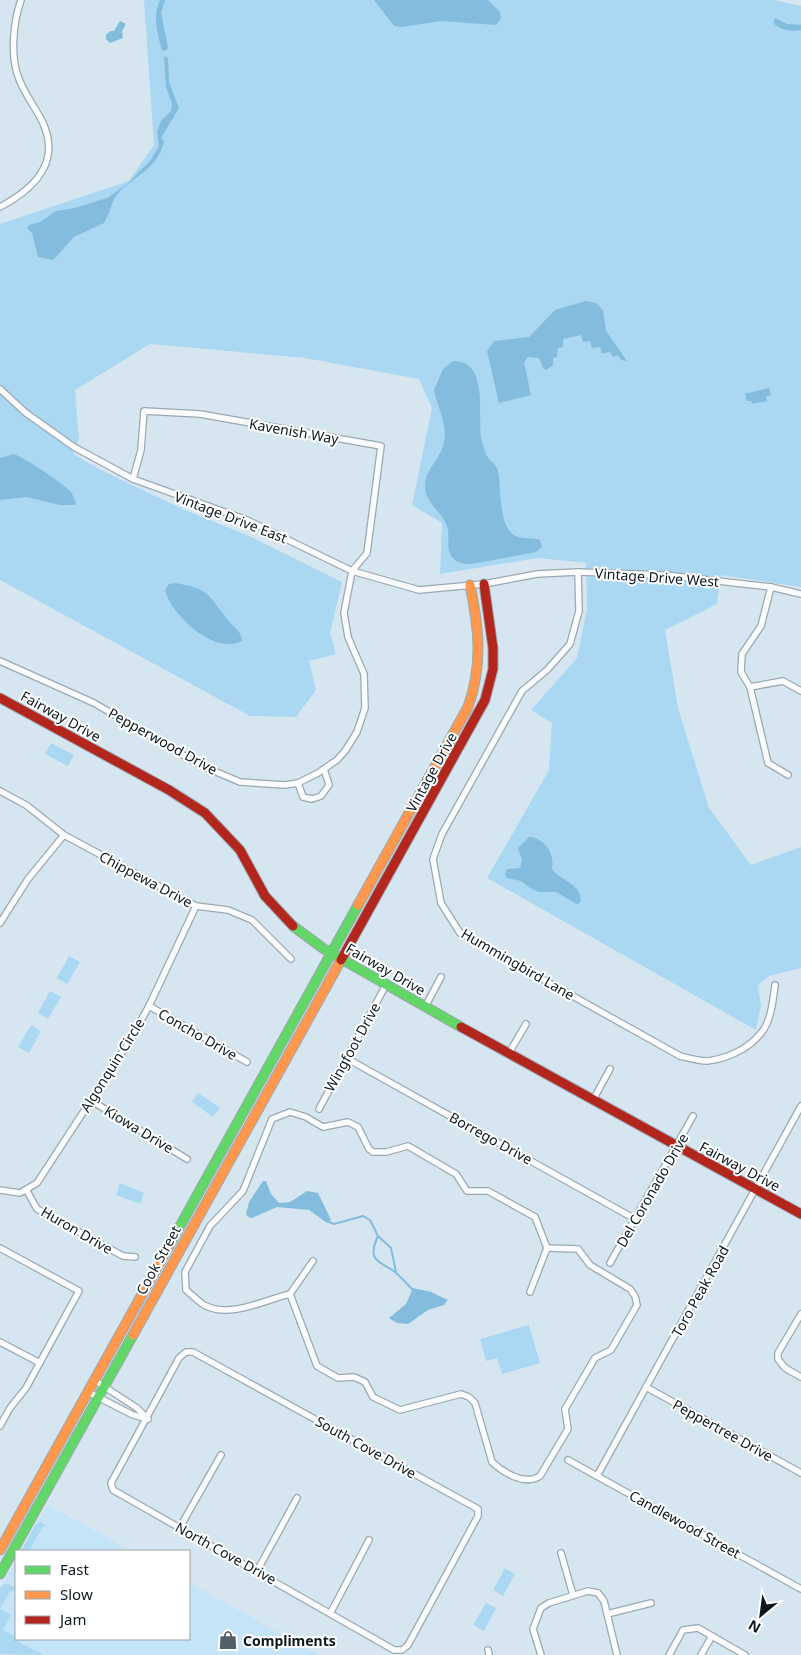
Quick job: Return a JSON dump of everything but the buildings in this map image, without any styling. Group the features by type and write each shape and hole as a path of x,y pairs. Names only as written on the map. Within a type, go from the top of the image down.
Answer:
{"street":[{"path":"0,207 16,198 36,181 47,162 50,141 42,121 25,94 18,76 14,41 21,0"},
{"name":"Vintage Drive East","path":"0,389 26,413 74,447 133,479 247,520 352,571 419,590 484,584"},
{"name":"Kavenish Way","path":"133,479 141,450 144,411 200,414 381,446 367,553 352,571"},
{"name":"Pepperwood Drive","path":"0,661 94,703 200,765 240,782 272,785 298,782 337,760 351,742 365,708 364,674 348,637 344,613 352,571"},
{"name":"Vintage Drive West","path":"484,584 537,574 578,572 657,574 771,587 801,594"},
{"name":"Hummingbird Lane","path":"578,572 579,611 570,644 547,670 522,691 442,834 433,859 441,903 460,933 680,1056 705,1061 726,1057 746,1046 762,1032 771,1007 775,985"},
{"name":"Vintage Drive","path":"342,959 485,700 493,669 493,655 484,584"},
{"name":"Vintage Drive","path":"331,952 463,715 477,686 481,638 470,585"},
{"path":"771,587 761,626 742,654 741,672 750,687 768,763 788,775"},
{"path":"750,687 783,681 801,690"},
{"name":"Fairway Drive","path":"0,698 169,790 205,813 240,850 265,896 299,932 425,1007 676,1147 801,1214"},
{"path":"298,782 303,797 312,799 321,796 329,785 324,769"},
{"name":"Chippewa Drive","path":"0,791 26,805 64,834 196,906 228,910 245,916 257,924 291,959"},
{"path":"0,923 28,878 64,834"},
{"name":"Algonquin Circle","path":"27,1191 37,1183 149,1006 196,906"},
{"name":"Cook Street","path":"0,1550 331,952"},
{"name":"Cook Street","path":"0,1574 342,959"},
{"path":"425,1007 441,977"},
{"name":"Wingfoot Drive","path":"318,1109 386,985"},
{"name":"Concho Drive","path":"149,1006 247,1062"},
{"path":"509,1053 526,1024"},
{"name":"Borrego Drive","path":"346,1058 635,1218"},
{"path":"593,1100 610,1069"},
{"name":"Kiowa Drive","path":"90,1100 188,1159"},
{"name":"Toro Peak Road","path":"597,1476 801,1106"},
{"path":"313,1261 290,1294 233,1310 220,1310 204,1305 186,1290 185,1272 210,1226 243,1191 272,1119 290,1112 306,1117 323,1127 348,1122 358,1127 373,1152 386,1152 408,1146 456,1174 467,1191 488,1191 535,1217 547,1248 530,1292"},
{"name":"Del Coronado Drive","path":"610,1263 693,1116"},
{"path":"0,1190 14,1194 27,1191"},
{"name":"Huron Drive","path":"27,1191 37,1209 122,1256 135,1257"},
{"path":"0,1248 79,1291 26,1388 10,1408 0,1426"},
{"path":"290,1294 317,1366 338,1378 354,1377 365,1382 373,1397 400,1410 461,1394 469,1397 475,1403 492,1462 523,1481 531,1480 543,1473 568,1429 565,1409 595,1358 612,1350 637,1305 635,1296 630,1289 590,1266 578,1249 547,1248"},
{"path":"801,1314 778,1353 778,1359 785,1368 801,1377"},
{"path":"0,1342 40,1363"},
{"name":"South Cove Drive","path":"148,1419 179,1358 186,1352 193,1352 478,1509 478,1516 408,1645"},
{"path":"94,1380 137,1408 148,1419"},
{"name":"Peppertree Drive","path":"646,1387 801,1473"},
{"path":"88,1392 133,1415 148,1419"},
{"name":"North Cove Drive","path":"148,1419 111,1483 113,1490 257,1570 394,1650 402,1650 408,1645"},
{"path":"180,1527 221,1455"},
{"name":"Candlewood Street","path":"568,1460 801,1589"},
{"path":"257,1570 297,1498"},
{"path":"330,1612 369,1540"},
{"path":"561,1553 572,1595"},
{"path":"541,1655 533,1629 538,1613 549,1603 588,1591 598,1593 604,1601 617,1655"},
{"path":"607,1614 651,1603"},
{"path":"669,1655 683,1630 698,1628 745,1655"},
{"path":"701,1655 712,1636"}],"shaded area":[{"path":"144,0 774,0 801,6 801,587 721,575 717,604 665,630 678,708 709,808 751,865 801,847 801,968 769,976 758,985 761,1006 756,1030 487,878 549,770 552,723 531,710 577,658 587,609 586,563 538,558 440,574 442,523 412,505 432,408 419,379 305,358 150,344 75,390 79,438 73,454 99,469 180,508 249,536 342,582 330,633 336,654 309,661 316,690 296,717 250,716 0,580 0,224 129,181 154,145"},
{"path":"160,0 165,0 161,13 168,47 167,50 162,51 156,19"},
{"path":"374,0 488,0 500,12 501,18 496,25 441,21 402,27 394,26"},
{"path":"775,18 787,24 801,25 801,30 790,31 782,29 773,23"},
{"path":"120,21 126,24 122,31 123,38 110,43 106,39 106,35 110,31 114,31"},
{"path":"164,56 168,58 169,82 179,108 161,138 164,141 157,159 119,192 104,223 74,237 53,260 38,257 32,233 27,228 29,225 40,222 56,211 75,208 107,198 127,184 150,161 159,146 157,132 161,121 171,111 172,104 166,87"},
{"path":"586,301 596,303 603,310 606,331 627,361 621,360 618,355 613,357 610,352 602,354 600,347 592,348 590,341 583,342 581,335 563,339 563,347 558,348 557,357 553,358 553,365 546,370 543,368 539,358 528,357 524,362 531,395 499,403 487,351 494,341 529,337 555,310"},
{"path":"453,361 465,363 473,370 477,380 480,393 482,442 486,455 498,471 503,518 506,525 512,534 516,536 540,540 542,547 536,552 465,564 454,559 449,552 447,526 428,497 425,487 430,469 440,454 445,435 434,390 443,369"},
{"path":"769,388 771,395 766,397 767,401 752,404 751,401 747,401 745,394"},
{"path":"14,454 67,488 72,494 75,505 60,505 26,497 0,500 0,458"},
{"path":"175,583 195,587 211,598 229,622 239,631 242,641 231,644 219,643 207,638 185,621 176,611 165,590 169,584"},
{"path":"51,743 74,755 68,766 45,754"},
{"path":"529,837 540,840 548,848 553,863 552,869 575,887 580,897 580,903 577,904 556,892 539,892 521,881 507,878 505,875 507,869 520,868 522,860 518,848"},
{"path":"69,956 80,962 67,984 57,978"},
{"path":"50,991 61,997 48,1019 38,1013"},
{"path":"31,1025 41,1031 29,1053 18,1047"},
{"path":"198,1093 220,1108 213,1117 192,1102"},
{"path":"263,1181 266,1181 271,1194 279,1203 290,1202 307,1191 318,1193 331,1220 327,1223 309,1210 277,1207 252,1218 248,1217 246,1214 249,1202"},
{"path":"120,1183 144,1193 140,1204 116,1195"},
{"path":"413,1288 431,1292 448,1300 444,1305 428,1310 408,1324 397,1323 389,1318 406,1304"},
{"path":"529,1325 540,1363 502,1374 497,1358 486,1361 480,1339"},
{"path":"48,1505 129,1550 23,1550"},
{"path":"40,1522 48,1528 43,1526 30,1550 22,1550 36,1524"},
{"path":"15,1563 15,1640 190,1640 190,1584 319,1655 41,1655 0,1632 0,1590"},
{"path":"505,1568 515,1574 503,1596 493,1590"},
{"path":"4,1584 8,1584 15,1588 13,1592 10,1591 0,1609 0,1588"},
{"path":"486,1603 496,1608 484,1631 473,1625"},
{"path":"0,1609 11,1615 3,1630 15,1636 15,1640 44,1655 0,1654"}],"waterway":[{"path":"329,1222 334,1224 363,1216 370,1220 378,1236 391,1248 396,1272"},
{"path":"378,1236 373,1251 376,1260 395,1272 412,1289"}],"traffic: fast":[{"path":"169,1246 358,905"},
{"path":"293,926 324,949 461,1027"},
{"path":"0,1574 133,1335"}],"traffic: slow":[{"path":"358,905 468,707 478,661 476,616 470,585"},
{"path":"133,1335 341,960"},
{"path":"0,1550 169,1246"}],"traffic: jam":[{"path":"341,960 485,700 493,669 493,648 484,584"},
{"path":"0,698 169,790 205,813 240,850 265,896 293,926"},
{"path":"461,1027 801,1214"}],"place":[{"name":"Compliments","path":"228,1640"}]}
